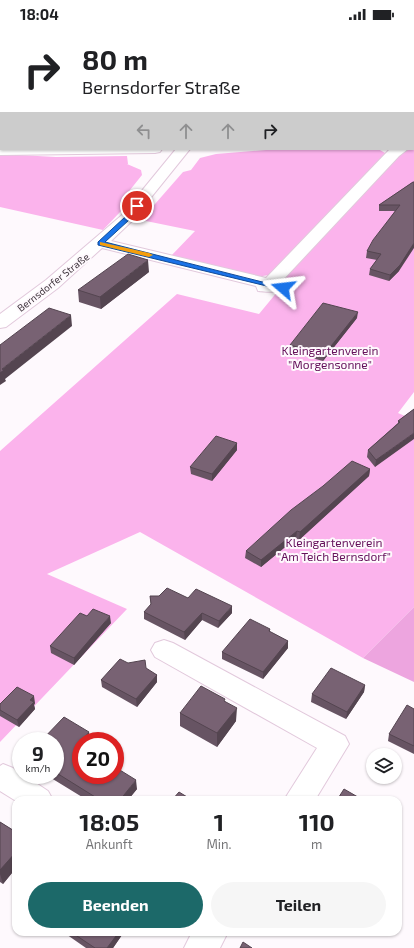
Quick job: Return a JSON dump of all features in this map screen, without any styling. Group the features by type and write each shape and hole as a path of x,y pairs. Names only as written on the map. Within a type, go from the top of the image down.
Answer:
{"street":[{"path":"0,151 78,150"},
{"name":"Bernsdorfer Straße","path":"0,323 52,284 127,218 182,150"},
{"path":"100,243 272,286 394,153 399,150"},
{"path":"164,650 335,744 302,796"},
{"path":"3,777 32,796"},
{"path":"200,948 209,936"}],"green space":[{"path":"266,150 380,150 387,154 274,274 257,277 170,257 195,231 141,220 183,172 191,170 200,158 216,154"},
{"path":"414,150 414,392 398,413 414,420 414,607 363,658 140,532 47,574 127,609 0,742 0,451 177,294 259,314 278,291 279,283 396,152"},
{"path":"0,154 56,157 127,156 127,164 141,170 142,175 130,190 121,211 103,230 0,207"}],"shaded area":[{"path":"414,607 414,682 363,658"}],"building":[{"path":"413,182 414,243 400,265 390,275 370,269 381,254 367,251 373,240 400,205 379,205"},
{"path":"128,254 148,260 100,297 78,290"},
{"path":"323,303 358,312 324,355 290,345"},
{"path":"49,308 71,315 2,369 4,370 0,373 0,345"},
{"path":"414,409 414,433 376,460 368,450 400,422 398,421"},
{"path":"216,436 237,443 212,474 190,467"},
{"path":"352,461 370,469 300,532 297,531 261,560 246,551 291,510 323,486"},
{"path":"167,588 188,598 196,589 232,606 219,621 202,613 184,632 144,612 151,604 150,596 159,596"},
{"path":"93,609 110,616 74,658 50,646 80,613 87,616"},
{"path":"250,619 270,629 269,631 288,641 263,672 222,652"},
{"path":"120,659 128,663 145,660 146,668 157,675 136,699 101,680"},
{"path":"331,668 365,685 347,712 312,694"},
{"path":"201,686 225,699 224,701 237,708 217,733 180,713"},
{"path":"17,687 34,696 30,700 34,702 17,720 0,710 0,704"},
{"path":"407,705 414,709 414,746 389,734"},
{"path":"64,717 89,732 72,732 72,783 64,778 64,732 50,732"},
{"path":"124,773 136,780 123,796 94,796 74,784 124,784"},
{"path":"344,789 356,796 340,796"},
{"path":"179,792 186,796 176,796"},
{"path":"0,822 12,830 12,856 0,870"},
{"path":"77,936 116,936 107,948 95,948"},
{"path":"243,942 252,948 240,948"}],"slow traffic":[{"path":"103,244 149,255"}],"route":[{"path":"137,206 127,218 100,243 283,288"}],"park label":[{"name":"Kleingartenverein \"Morgensonne\"","path":"330,358"},
{"name":"Kleingartenverein \"Am Teich Bernsdorf\"","path":"334,550"}]}
